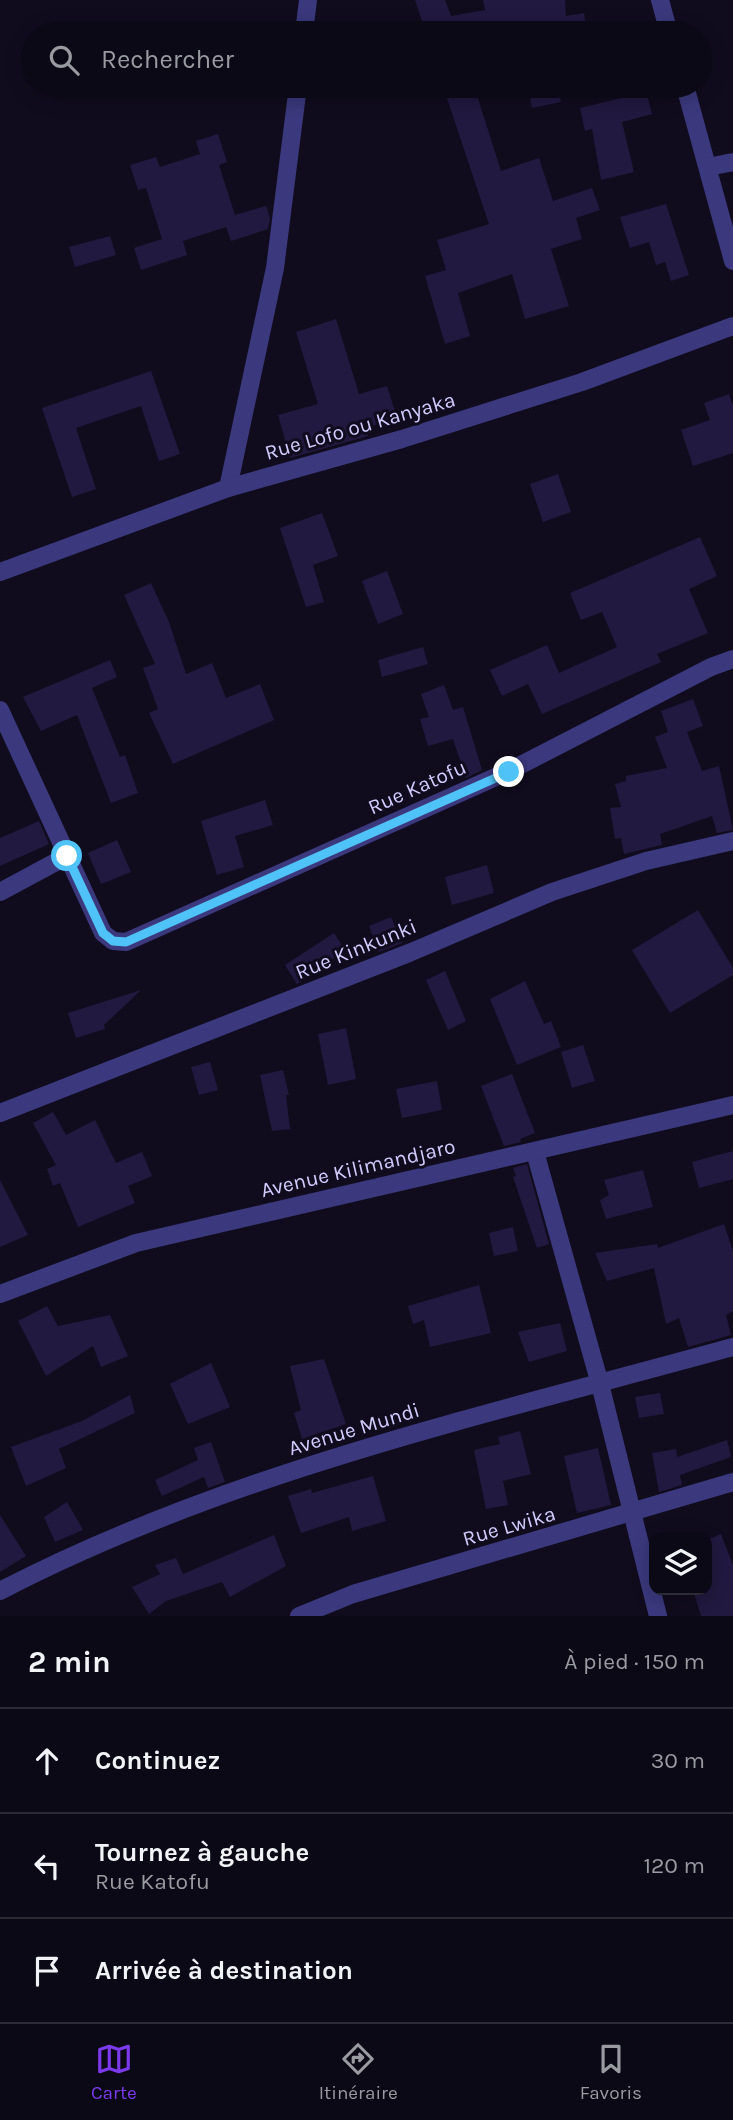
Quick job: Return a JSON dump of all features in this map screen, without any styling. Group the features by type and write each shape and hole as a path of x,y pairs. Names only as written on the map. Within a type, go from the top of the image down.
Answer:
{"street":[{"path":"305,21 308,0"},
{"path":"660,0 666,21"},
{"path":"228,488 275,268 296,98"},
{"path":"688,98 733,261"},
{"path":"708,167 733,162"},
{"name":"Rue Lofo ou Kanyaka","path":"0,572 228,488 402,439 569,386 733,326"},
{"name":"Rue Katofu","path":"67,856 103,933 113,941 126,942 509,772 711,667 733,659"},
{"path":"0,710 67,856 0,892"},
{"name":"Rue Kinkunki","path":"0,1114 409,954 552,892 646,861 733,841"},
{"name":"Avenue Kilimandjaro","path":"0,1294 136,1243 733,1105"},
{"path":"535,1152 600,1384 658,1616"},
{"name":"Avenue Mundi","path":"0,1591 65,1557 287,1472 532,1399 600,1384 733,1347"},
{"name":"Rue Lwika","path":"299,1616 353,1594 733,1482"}],"building":[{"path":"415,0 445,0 451,16 485,10 483,0 565,0 566,16 584,13 585,21 422,21"},
{"path":"447,98 478,98 501,171 539,158 553,201 592,188 600,210 576,218 582,239 551,249 569,306 525,319 512,274 458,293 470,336 445,344 425,276 446,270 437,240 489,224"},
{"path":"530,98 560,98 561,102 532,108"},
{"path":"621,98 648,98 652,114 622,122 634,172 601,180 592,129 585,131 580,108"},
{"path":"218,134 227,162 219,165 235,215 266,206 270,218 268,229 231,241 226,227 183,241 187,255 141,270 134,248 162,239 146,188 138,190 130,165 156,157 160,167 200,154 196,141"},
{"path":"666,204 689,275 671,281 665,262 656,265 649,242 630,248 620,217"},
{"path":"110,236 116,255 75,267 69,247"},
{"path":"336,319 359,394 387,386 397,418 365,428 368,436 290,458 278,415 318,404 296,332"},
{"path":"151,371 180,454 159,461 141,406 76,428 96,489 72,497 42,408"},
{"path":"729,394 733,406 733,453 693,466 681,430 710,420 704,403"},
{"path":"558,474 571,512 543,522 530,484"},
{"path":"322,513 338,556 313,565 324,602 306,607 280,528"},
{"path":"700,537 717,576 689,589 708,633 657,654 661,662 542,714 528,684 502,696 490,670 547,645 559,673 617,647 602,612 581,620 570,593"},
{"path":"387,571 403,614 378,624 362,581"},
{"path":"151,583 169,622 186,674 212,663 226,698 260,684 274,720 173,764 149,713 158,709 143,668 155,664 124,595"},
{"path":"423,647 428,664 382,677 378,660"},
{"path":"110,660 117,677 92,688 120,757 125,755 138,793 111,803 77,715 41,731 23,697"},
{"path":"444,685 453,710 463,707 482,770 466,778 453,739 428,746 420,719 429,717 421,694"},
{"path":"693,699 703,726 687,732 702,771 719,766 733,830 717,833 712,816 660,834 662,845 624,854 621,838 615,839 610,808 621,807 615,784 626,781 626,776 667,768 655,737 668,732 661,711"},
{"path":"265,800 273,825 235,836 244,867 217,875 201,821"},
{"path":"39,821 49,844 0,866 0,838"},
{"path":"117,840 131,872 101,884 88,853"},
{"path":"487,865 494,893 452,905 445,877"},
{"path":"698,910 733,968 733,975 670,1013 632,950"},
{"path":"391,917 402,943 379,952 369,926"},
{"path":"334,933 345,950 297,984 285,965"},
{"path":"445,971 466,1021 448,1030 426,980"},
{"path":"525,981 544,1024 551,1021 561,1047 517,1065 490,999"},
{"path":"141,990 104,1025 105,1029 76,1038 68,1013"},
{"path":"346,1028 356,1079 328,1085 318,1034"},
{"path":"583,1045 595,1081 572,1088 561,1052"},
{"path":"210,1062 218,1090 199,1095 191,1067"},
{"path":"283,1070 289,1095 286,1095 290,1129 272,1131 260,1075"},
{"path":"512,1074 535,1133 520,1139 521,1142 504,1146 481,1086"},
{"path":"437,1081 442,1110 402,1118 396,1089"},
{"path":"53,1112 66,1135 95,1120 116,1163 142,1152 152,1176 128,1186 135,1203 78,1227 60,1183 53,1186 47,1169 56,1165 33,1123"},
{"path":"733,1151 733,1179 699,1188 692,1162"},
{"path":"527,1164 549,1244 537,1248 513,1177 516,1176 513,1168"},
{"path":"643,1170 653,1207 606,1219 600,1200 609,1195 604,1180"},
{"path":"0,1180 28,1235 0,1247"},
{"path":"724,1224 733,1251 733,1311 726,1315 731,1335 688,1347 679,1318 666,1324 654,1268 607,1281 595,1253 657,1244 658,1248"},
{"path":"513,1227 518,1251 494,1256 489,1233"},
{"path":"479,1285 491,1333 430,1347 424,1320 413,1324 408,1306"},
{"path":"47,1306 58,1326 110,1315 128,1356 101,1367 93,1346 46,1376 18,1321"},
{"path":"560,1323 567,1351 529,1362 518,1332"},
{"path":"324,1359 346,1424 302,1439 294,1413 301,1410 290,1366"},
{"path":"211,1363 230,1407 188,1424 170,1384"},
{"path":"660,1393 664,1414 639,1418 635,1397"},
{"path":"130,1395 135,1413 59,1449 66,1468 26,1486 11,1447 82,1421"},
{"path":"520,1431 531,1474 503,1481 508,1505 486,1509 474,1450 500,1444 498,1437"},
{"path":"727,1440 731,1457 680,1475 682,1485 659,1492 652,1453 676,1449 677,1457"},
{"path":"211,1442 225,1482 208,1488 204,1477 162,1496 155,1480 198,1460 194,1448"},
{"path":"598,1448 611,1505 577,1513 564,1456"},
{"path":"373,1476 386,1521 352,1531 349,1517 301,1533 288,1496 311,1489 312,1493"},
{"path":"67,1502 83,1530 55,1542 44,1517"},
{"path":"0,1515 26,1556 0,1572"},
{"path":"721,1534 733,1565 733,1616 701,1616 695,1595 712,1595 712,1538"},
{"path":"274,1535 286,1566 230,1597 222,1582 166,1601 149,1614 132,1587 160,1574 155,1565 176,1558 183,1574"}],"route":[{"path":"67,856 103,933 113,941 126,942 509,772"}]}
